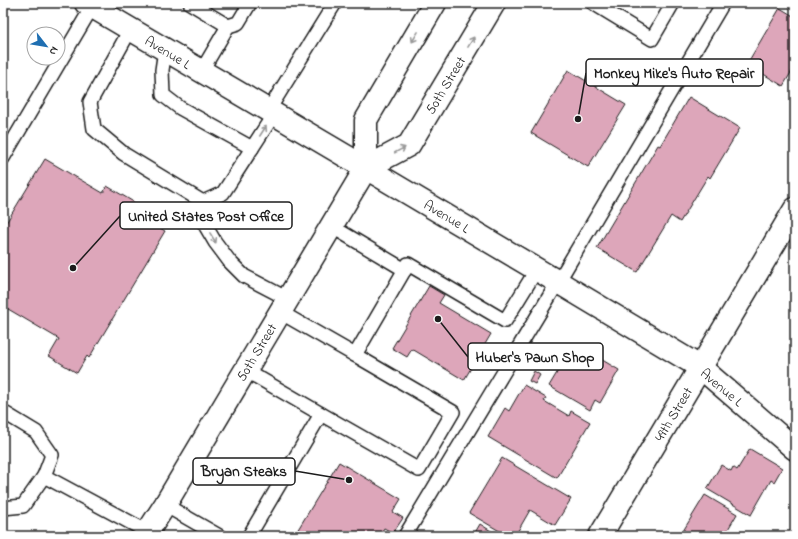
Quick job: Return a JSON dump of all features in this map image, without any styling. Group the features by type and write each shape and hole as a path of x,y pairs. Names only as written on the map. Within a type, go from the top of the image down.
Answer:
{"street":[{"path":"366,168 366,120 435,3"},
{"name":"50th Street","path":"146,534 165,505 366,168 409,145 494,3"},
{"name":"Avenue L","path":"89,5 537,269 700,367 795,449"},
{"name":"49th Street","path":"600,536 795,209"}],"lane":[{"path":"190,3 228,26"},
{"path":"201,72 228,26 238,23 250,3"},
{"path":"203,202 223,193 252,148 271,112 335,3"},
{"path":"593,3 652,39 673,3"},
{"path":"405,536 558,282 723,3"},
{"path":"3,158 89,5"},
{"path":"130,30 90,102 94,129 124,154 203,202"},
{"path":"165,50 162,70 163,95 180,108 252,148"},
{"path":"203,202 205,225 215,242 230,262 244,276 355,354 453,412 418,470 245,370"},
{"path":"331,226 405,270"},
{"path":"355,354 408,264 505,321 537,269"},
{"path":"3,412 36,432 52,455 44,476 23,506 3,508"},
{"path":"249,536 321,414"},
{"path":"44,476 146,534"},
{"path":"165,505 219,536"}],"building":[{"path":"780,8 795,17 795,66 783,86 747,64"},
{"path":"568,70 626,105 588,167 531,133"},
{"path":"689,97 740,128 710,178 708,176 680,222 671,216 637,272 597,248 658,145 660,146"},
{"path":"45,159 103,193 107,186 137,204 133,212 165,231 89,358 87,356 77,373 49,356 59,339 3,306 3,228"},
{"path":"429,286 444,295 439,303 491,334 464,380 412,349 407,357 392,348"},
{"path":"584,349 619,370 600,403 595,400 590,410 549,386 567,356 576,361"},
{"path":"534,371 540,375 535,384 529,381"},
{"path":"524,385 546,398 544,401 569,416 571,411 590,422 557,478 488,437 505,408 509,411"},
{"path":"750,449 782,468 774,482 771,480 751,515 707,489 721,465 731,471 733,467 737,470"},
{"path":"502,458 571,499 555,525 530,510 515,536 508,536 469,513"},
{"path":"339,462 401,499 393,512 403,518 393,533 384,528 379,536 294,536"},
{"path":"705,495 737,514 724,536 680,536"},
{"path":"480,524 499,536 473,536"}],"place":[{"name":"Monkey Mike's Auto Repair","path":"578,119"},
{"name":"United States Post Office","path":"73,268"},
{"name":"Huber's Pawn Shop","path":"438,319"},
{"name":"Bryan Steaks","path":"349,480"}]}
